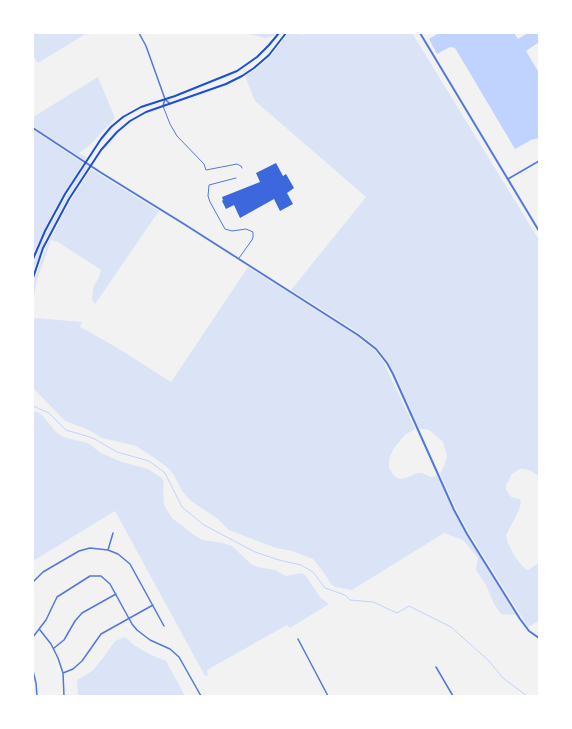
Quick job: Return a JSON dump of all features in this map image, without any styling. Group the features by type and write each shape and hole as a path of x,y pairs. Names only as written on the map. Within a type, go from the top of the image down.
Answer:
{"main road":[{"path":"33,259 42,238 65,194 104,135 118,121 136,109 238,71 257,57 279,33"},
{"path":"33,278 40,256 69,199 104,145 121,128 140,115 226,84 242,76 262,62 278,45 286,33"},
{"path":"273,41 278,45"},
{"path":"42,238 47,241"}],"street":[{"path":"139,33 146,46 165,99 170,104"},
{"path":"420,33 539,231"},
{"path":"163,106 165,99"},
{"path":"33,128 90,166 358,335 376,349 394,374 454,510 464,528 520,619 529,631 539,638"},
{"path":"508,179 539,161"},
{"path":"108,550 113,533"},
{"path":"33,582 43,572 79,551 90,548 108,550 118,554 130,564 164,626"},
{"path":"33,637 40,630 48,617 57,597 87,578 97,575 104,578 110,584 134,627 146,638 167,647 177,654 182,660 201,696"},
{"path":"54,648 64,640 75,621 82,613 116,594"},
{"path":"62,673 73,669 82,661 100,634 153,605"},
{"path":"40,630 48,638 54,648 62,673 64,696"},
{"path":"298,639 328,696"},
{"path":"436,666 453,696"},
{"path":"33,672 37,696"}],"lane":[{"path":"163,106 173,130 204,164 206,170 237,164 242,168"},
{"path":"236,178 209,186 208,199 225,229 232,231 246,229 252,232 252,240 239,259"}],"shaded area":[{"path":"33,33 87,33 38,63 33,56"},
{"path":"246,33 276,33 274,36 264,38"},
{"path":"288,33 297,33 301,35 308,33 412,33 539,240 539,476 531,471 520,469 512,474 506,485 506,490 511,497 520,499 521,502 519,510 506,535 508,543 515,557 525,569 528,570 539,563 539,621 528,627 469,533 456,509 440,474 447,456 443,442 429,430 419,428 395,374 388,362 377,348 359,333 291,290 366,197 255,101 245,76 255,70 270,57"},
{"path":"98,77 115,118 89,146 79,153 86,157 85,160 33,126 33,117"},
{"path":"33,130 83,163 51,216 33,254"},
{"path":"86,165 88,167 68,198 46,238 44,237 67,195"},
{"path":"91,169 159,211 95,304 92,300 93,288 101,270 58,242 51,240 37,280 33,300 33,285 45,249 71,200"},
{"path":"43,240 45,241 33,272 33,264"},
{"path":"248,267 357,336 375,351 383,361 415,429 405,435 394,448 389,459 389,468 394,476 399,479 406,478 417,473 422,473 431,477 437,476 453,511 466,534 516,615 501,614 494,604 486,585 476,570 478,558 463,540 444,533 352,590 335,587 331,584 313,559 292,551 276,548 229,530 218,519 191,501 182,491 174,475 168,468 156,459 136,446 102,438 89,430 65,421 33,388 33,319 36,318 82,322 80,327 121,350 171,382"},
{"path":"33,412 37,412 42,415 56,432 63,437 88,443 101,453 122,462 148,469 162,478 164,482 164,505 172,518 194,535 202,540 232,546 251,564 258,567 275,570 286,576 302,573 306,576 320,597 329,604 290,628 287,625 207,670 208,675 205,676 115,511 33,561"},
{"path":"125,637 134,645 149,654 166,661 185,696 78,696 77,680 92,671 115,641"}],"water":[{"path":"439,33 514,33 518,39 528,33 539,33 539,42 526,51 539,73 539,138 531,140 515,149 455,48 450,47 437,54 429,39"}],"building":[{"path":"276,163 283,176 286,174 294,188 287,193 293,204 280,211 274,199 240,218 234,205 226,209 222,201 222,197 260,182 256,173"}],"waterway":[{"path":"33,406 49,413 66,430 93,438 117,452 149,461 165,473 182,507 204,525 255,552 301,565 313,572 325,588 345,595 350,600 373,602 397,613 409,606 451,627 489,661 503,678 527,696"}]}
